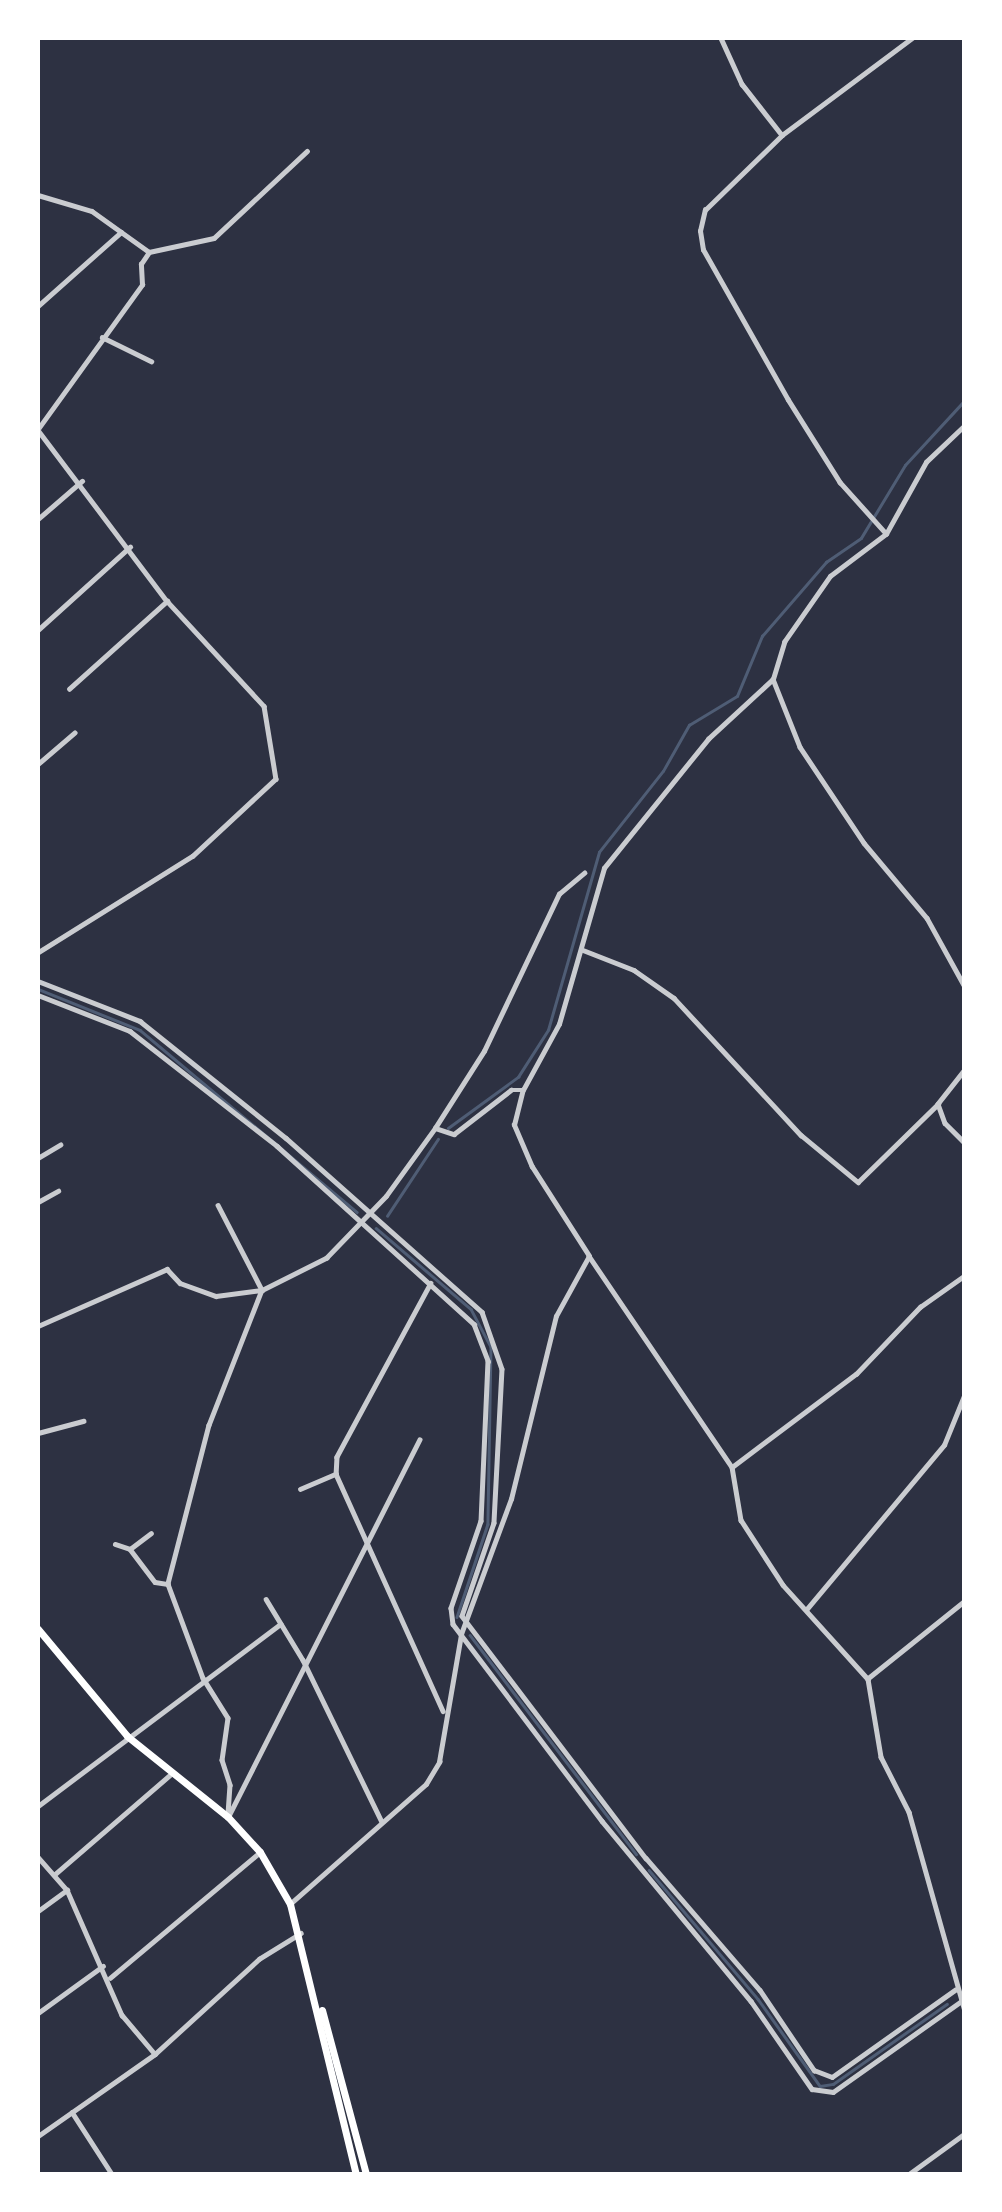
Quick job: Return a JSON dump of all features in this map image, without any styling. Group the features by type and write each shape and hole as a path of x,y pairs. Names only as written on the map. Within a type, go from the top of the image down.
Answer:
{"main road":[{"path":"38,1629 127,1737 228,1816 260,1852 290,1904 301,1933 366,2174"},
{"path":"320,2007 356,2174"}],"street":[{"path":"721,38 743,84 782,135"},
{"path":"886,534 860,507 788,400 703,250 705,210 782,135 912,38"},
{"path":"38,953 193,856 276,779 264,706 167,601 82,481 38,429 142,285 141,264 149,252 214,239 307,151"},
{"path":"38,195 92,211 149,252"},
{"path":"38,306 121,232"},
{"path":"102,337 151,361"},
{"path":"964,426 926,462 886,534 830,576 784,642 773,679 634,824 604,868 583,950 553,1040 523,1090 514,1125 532,1167 589,1256 636,1316 671,1385 732,1467 741,1520 806,1610 868,1679 881,1757 909,1812 955,1990 964,2008"},
{"path":"38,519 82,481"},
{"path":"38,630 130,547"},
{"path":"69,689 167,601"},
{"path":"773,679 800,747 864,843 927,918 964,985"},
{"path":"38,764 74,733"},
{"path":"38,1326 167,1269 198,1293 262,1290 326,1258 369,1214 435,1128 484,1051 558,894 584,873"},
{"path":"583,950 634,970 674,998 801,1135 858,1182 938,1104 964,1071"},
{"path":"38,981 140,1021 471,1300 500,1357 494,1523 462,1609 466,1621 646,1858 760,1990 818,2076 831,2077 955,1990"},
{"path":"38,995 130,1031 277,1146 466,1313 488,1361 481,1521 451,1608 461,1633 637,1865 819,2094 834,2092 960,2002"},
{"path":"435,1128 454,1134 511,1090 523,1090"},
{"path":"938,1104 945,1123 964,1142"},
{"path":"38,1158 60,1146"},
{"path":"38,1202 58,1191"},
{"path":"218,1205 262,1290 209,1425 168,1584 203,1678 228,1718 222,1760 230,1785 228,1816"},
{"path":"290,1904 382,1822 439,1762 443,1712 461,1633 512,1499 556,1316 589,1256"},
{"path":"732,1467 856,1374 920,1307 964,1276"},
{"path":"431,1283 337,1457 336,1474 443,1712"},
{"path":"806,1610 944,1445 964,1396"},
{"path":"38,1433 83,1421"},
{"path":"228,1816 303,1660 419,1440"},
{"path":"299,1489 336,1474"},
{"path":"130,1549 151,1533"},
{"path":"115,1544 130,1549 155,1582 168,1584"},
{"path":"266,1599 303,1660 382,1822"},
{"path":"868,1679 964,1602"},
{"path":"38,1806 203,1678 280,1624"},
{"path":"54,1875 172,1773"},
{"path":"110,1978 260,1852"},
{"path":"38,1857 67,1891 110,1978 122,2015 155,2054"},
{"path":"637,1865 646,1858"},
{"path":"38,1911 67,1891"},
{"path":"38,2136 155,2054 259,1959 301,1933"},
{"path":"38,2013 103,1966"},
{"path":"72,2112 113,2174"},
{"path":"909,2174 964,2134"}],"waterway":[{"path":"448,1128 518,1077 548,1030 599,852 663,771 689,725 737,696 762,636 826,562 861,538 905,465 964,401"},
{"path":"38,989 140,1030 357,1212"},
{"path":"387,1216 438,1139"},
{"path":"376,1228 471,1309 491,1347 488,1524 457,1617"},
{"path":"470,1635 636,1854"},
{"path":"649,1870 758,1999 820,2086 833,2084 947,2004"}]}
